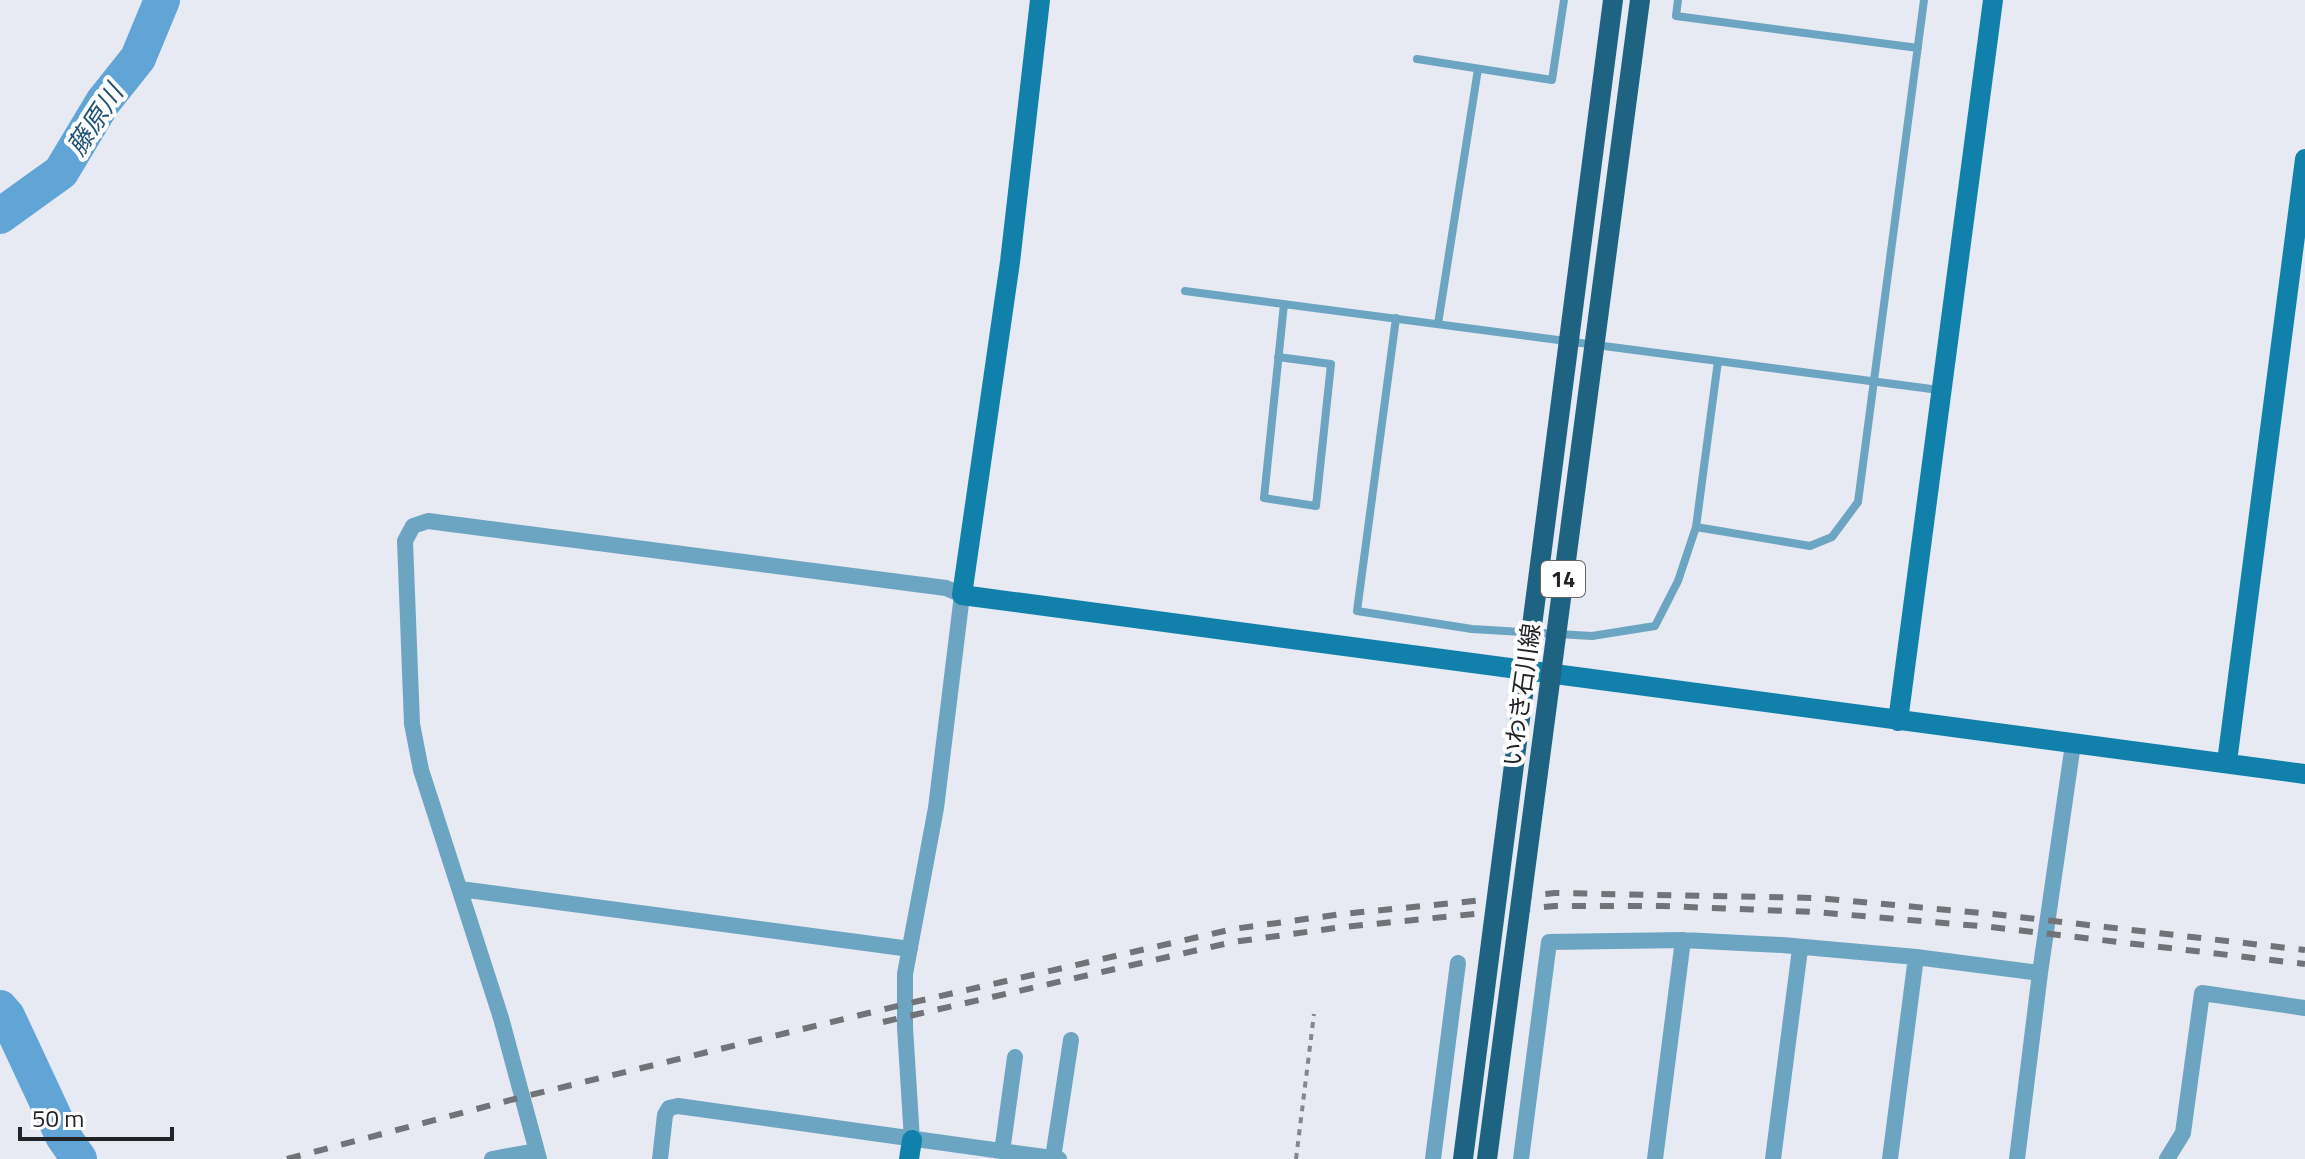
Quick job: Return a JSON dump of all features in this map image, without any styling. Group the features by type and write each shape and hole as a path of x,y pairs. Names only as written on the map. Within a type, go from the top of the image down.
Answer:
{"main road":[{"name":"いわき石川線","path":"1463,1159 1613,0"},
{"name":"いわき石川線","path":"1487,1159 1640,0"}],"street":[{"path":"911,1149 905,974 936,808 962,595 1010,262 1040,0"},
{"path":"1898,721 1993,0"},
{"path":"2227,762 2305,159"},
{"path":"492,1159 538,1155 501,1018 421,770 412,724 405,541 413,526 428,521 946,588 962,595 2305,774"},
{"path":"2017,1159 2073,744"},
{"path":"460,889 910,949"},
{"path":"1521,1159 1549,942 1683,940 1782,945 1916,957 2040,973"},
{"path":"1655,1159 1683,940"},
{"path":"1773,1159 1800,949"},
{"path":"1890,1159 1916,957"},
{"path":"1433,1159 1458,963"},
{"path":"2167,1159 2183,1133 2202,993 2305,1008"},
{"path":"660,1159 665,1115 669,1108 678,1106 911,1149 1002,1152 1056,1159 1071,1040"},
{"path":"1002,1152 1015,1057"}],"lane":[{"path":"1417,59 1552,80 1564,0"},
{"path":"1678,0 1676,16 1918,48"},
{"path":"1696,527 1810,546 1832,537 1858,502 1924,0"},
{"path":"1438,324 1478,69"},
{"path":"1185,291 1940,390"},
{"path":"1278,357 1331,364 1316,506 1264,498 1278,357 1284,304"},
{"path":"1396,318 1357,611 1472,629 1592,636 1655,626 1678,581 1696,527 1718,361"}],"path":[{"path":"1296,1159 1314,1014"}],"waterway":[{"name":"藤原川","path":"0,216 61,172 103,102 138,58 162,0"},
{"name":"藤原川","path":"0,1008 7,1016 63,1136 79,1159"}],"railway":[{"path":"287,1159 522,1097 910,1003 1233,929 1342,914 1555,893 1817,898 1993,914 2305,950"},
{"path":"883,1022 1233,942 1343,927 1555,906 1662,906 1815,912 1991,927 2305,964"}]}
